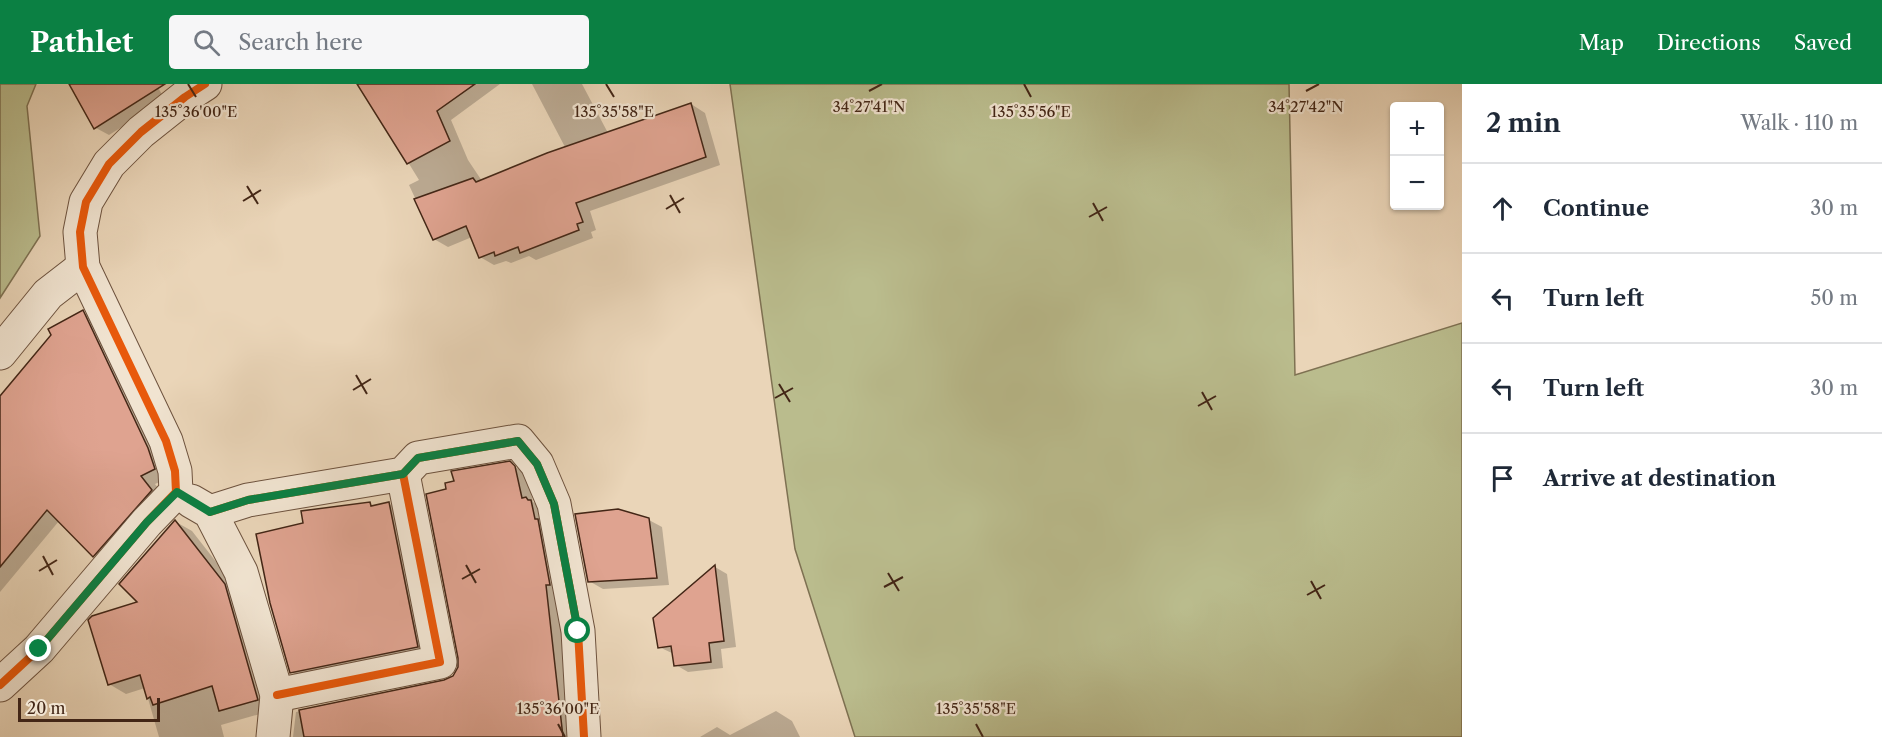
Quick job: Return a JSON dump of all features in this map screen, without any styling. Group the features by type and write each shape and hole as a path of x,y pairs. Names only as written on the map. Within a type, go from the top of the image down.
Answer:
{"street":[{"path":"177,492 175,471 166,441 83,267 80,232 86,202 109,164 141,132 184,97 205,84"},
{"path":"0,353 48,294 83,267"},
{"path":"210,512 248,500 403,474 418,458 518,441 537,464 554,504 578,631 584,737"},
{"path":"278,695 440,662 403,474"},
{"path":"177,492 210,512 241,572 278,695 273,737"},
{"path":"0,685 39,649 147,522 177,492"}],"green space":[{"path":"0,84 36,84 27,106 40,236 0,298"},
{"path":"730,84 1289,84 1295,375 1462,323 1462,737 855,737 795,549"}],"building":[{"path":"69,84 165,84 94,129"},
{"path":"357,84 475,84 437,111 450,141 407,164"},
{"path":"691,103 706,157 576,203 583,222 577,224 579,230 520,253 518,247 495,256 494,252 479,258 466,226 433,240 414,199 473,178 476,182 547,153"},
{"path":"83,310 148,448 155,469 141,476 152,490 93,557 47,510 0,567 0,396 51,335 48,329"},
{"path":"510,461 515,466 522,498 526,497 531,500 535,519 538,519 550,585 546,585 563,737 304,737 299,710 444,680 453,676 458,667 458,658 426,494 446,489 445,483 454,481 451,471"},
{"path":"370,502 371,506 389,502 418,647 290,673 270,603 256,534 303,523 301,511"},
{"path":"618,509 649,518 657,578 588,582 575,514"},
{"path":"175,520 225,584 258,700 219,711 212,686 153,705 150,697 147,699 140,675 108,685 88,620 92,616 137,602 119,584"},
{"path":"715,565 724,641 709,643 711,662 674,666 671,646 658,648 653,618"}],"cycle path":[{"path":"0,685 39,649 147,522 176,492 175,471 166,441 83,267 80,232 86,202 109,164 141,132 205,84"},
{"path":"210,512 248,500 403,474 418,458 518,441 537,464 554,504 578,631 584,737"},
{"path":"277,695 440,662 403,474"}],"route":[{"path":"39,649 147,522 177,492 210,512 248,500 403,474 418,458 518,441 537,464 554,504 578,631"}]}
